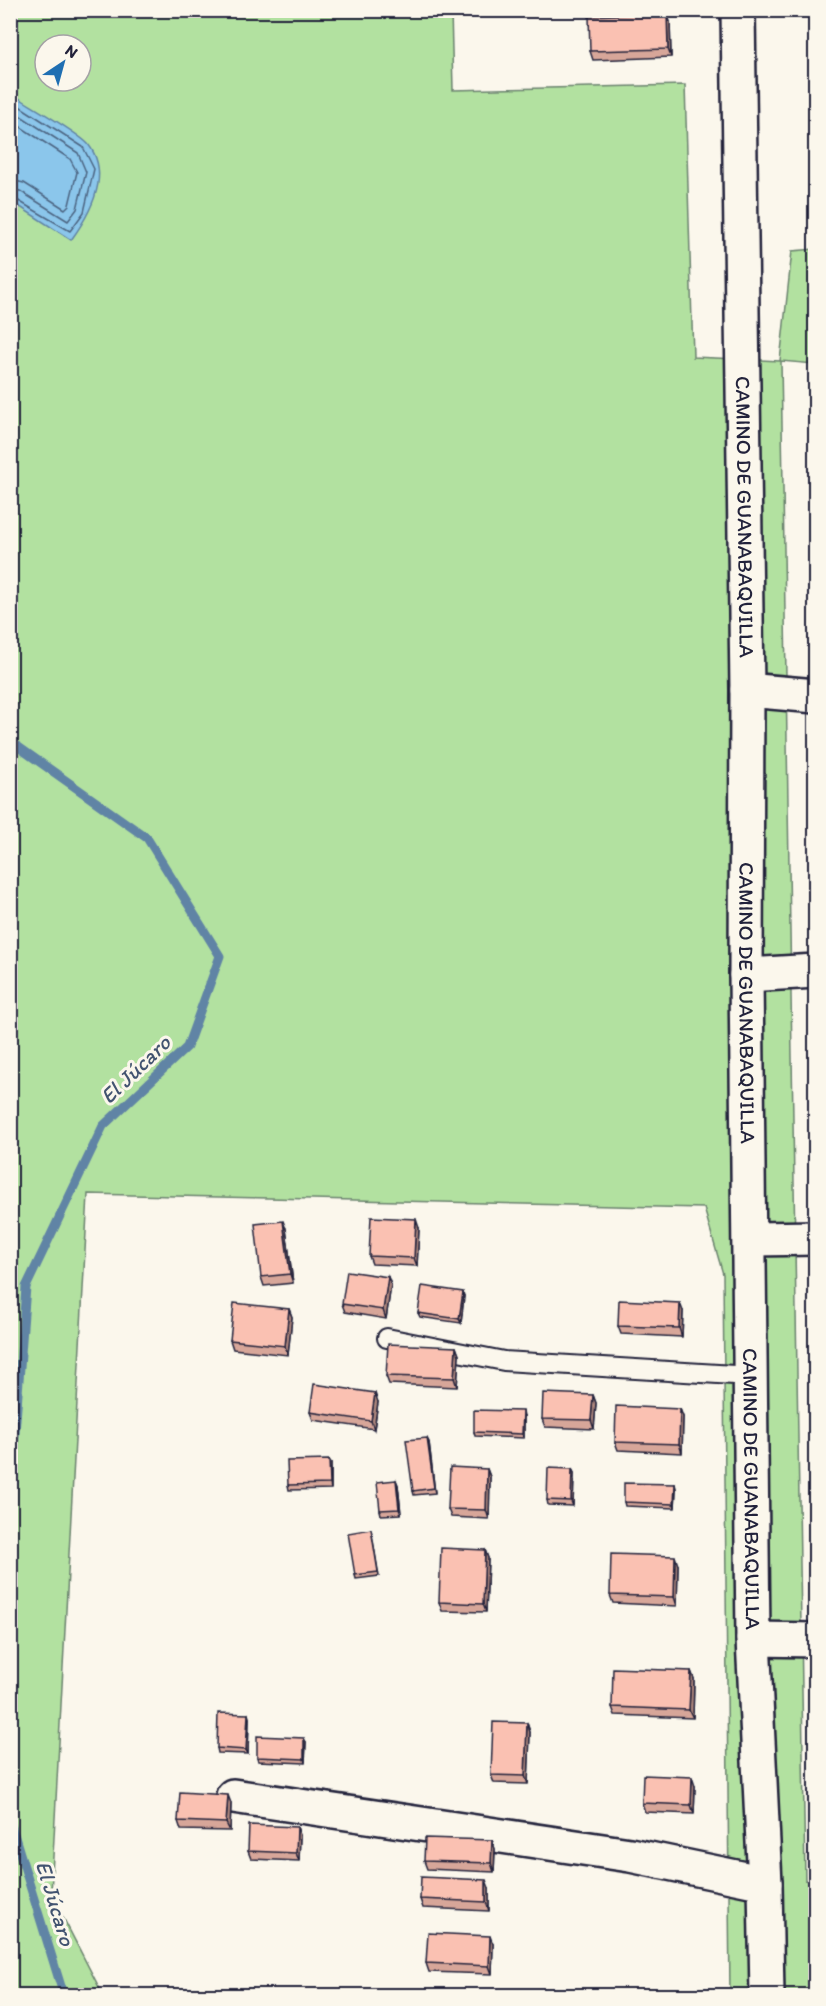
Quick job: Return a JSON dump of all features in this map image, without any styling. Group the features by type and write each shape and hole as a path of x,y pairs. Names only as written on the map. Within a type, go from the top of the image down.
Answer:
{"street":[{"name":"CAMINO DE GUANABAQUILLA","path":"738,10 747,690 746,975 753,1639 765,1883 767,1995"},
{"path":"747,690 816,696"},
{"path":"746,975 816,971"},
{"path":"750,1239 816,1238"},
{"path":"753,1639 816,1641"},
{"path":"233,1796 630,1855 765,1883"}],"lane":[{"path":"387,1338 504,1361 751,1376"}],"green space":[{"path":"11,11 451,11 453,90 685,85 693,357 780,361 792,251 815,249 815,364 781,361 805,1880 815,1881 815,1995 730,1995 723,1274 704,1208 88,1194 51,1894 103,1995 11,1996"}],"water":[{"path":"11,93 83,139 95,156 98,168 96,194 71,240 11,201"}],"building":[{"path":"667,13 668,49 590,51 589,16"},
{"path":"371,1217 416,1219 414,1258 369,1256"},
{"path":"283,1221 290,1274 261,1277 255,1224"},
{"path":"347,1271 388,1277 383,1310 342,1304"},
{"path":"422,1286 463,1292 459,1319 418,1313"},
{"path":"619,1300 680,1303 679,1328 618,1326"},
{"path":"234,1303 289,1309 285,1346 230,1340"},
{"path":"388,1344 456,1347 454,1378 386,1376"},
{"path":"314,1384 375,1393 371,1421 310,1412"},
{"path":"543,1393 593,1395 591,1420 542,1419"},
{"path":"616,1406 680,1409 679,1444 615,1442"},
{"path":"474,1410 523,1411 522,1434 474,1432"},
{"path":"427,1438 434,1488 413,1491 406,1440"},
{"path":"329,1460 330,1484 288,1485 287,1461"},
{"path":"450,1467 487,1469 486,1510 448,1509"},
{"path":"548,1468 572,1469 571,1501 547,1500"},
{"path":"396,1480 399,1509 380,1510 377,1482"},
{"path":"624,1483 675,1484 674,1504 624,1502"},
{"path":"371,1529 378,1572 355,1575 348,1533"},
{"path":"441,1548 485,1550 483,1604 439,1602"},
{"path":"611,1554 675,1556 674,1597 610,1595"},
{"path":"613,1668 691,1671 689,1710 612,1707"},
{"path":"218,1713 248,1714 246,1750 217,1748"},
{"path":"493,1722 527,1723 525,1776 491,1775"},
{"path":"257,1736 304,1738 304,1759 257,1757"},
{"path":"643,1775 692,1777 691,1805 642,1803"},
{"path":"180,1792 228,1795 226,1823 178,1821"},
{"path":"249,1825 297,1827 296,1853 248,1851"},
{"path":"425,1838 492,1840 491,1863 424,1861"},
{"path":"421,1877 486,1880 486,1902 420,1899"},
{"path":"428,1933 490,1936 489,1966 426,1963"}],"waterway":[{"name":"El Júcaro","path":"10,741 147,838 220,956 187,1047 103,1126 26,1287 10,1500"},
{"name":"El Júcaro","path":"10,1821 64,1996"}]}
